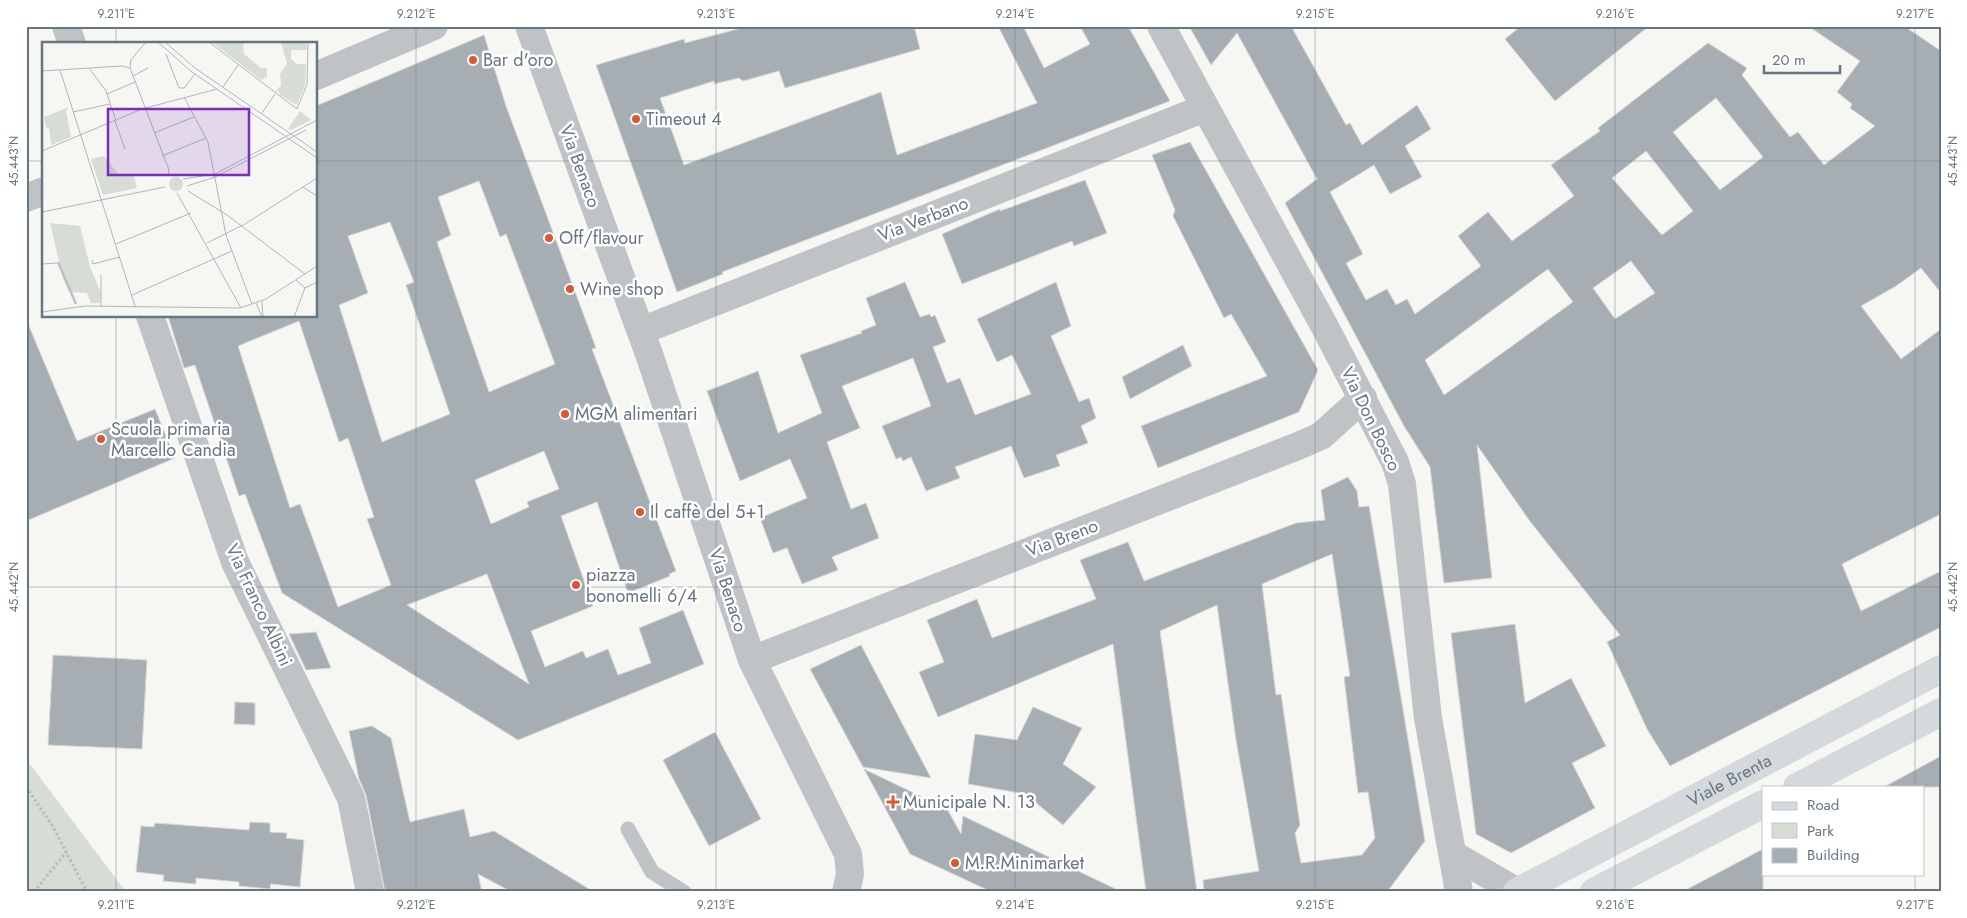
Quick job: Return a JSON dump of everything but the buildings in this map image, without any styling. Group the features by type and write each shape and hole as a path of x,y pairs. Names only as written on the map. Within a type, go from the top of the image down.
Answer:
{"street":[{"path":"66,26 71,42"},
{"path":"318,75 434,26"},
{"name":"Via Benaco","path":"528,26 641,331 752,660 848,854 850,874 846,892"},
{"name":"Via Don Bosco","path":"1161,26 1388,445 1402,484 1428,718 1454,854 1459,892"},
{"name":"Via Verbano","path":"641,331 1205,108"},
{"path":"26,198 42,192"},
{"name":"Via Franco Albini","path":"151,318 235,562 350,798 370,892"},
{"name":"Via Breno","path":"752,660 1298,446 1321,436 1363,398"},
{"name":"Viale Brenta","path":"1517,892 1941,669"},
{"path":"1799,786 1941,712"},
{"name":"Viale Brenta","path":"1594,892 1762,805"},
{"path":"1454,854 1517,892"}],"lane":[{"path":"628,829 652,872 684,892"}],"path":[{"path":"26,787 66,852 87,892"},
{"path":"34,892 66,852"}],"green space":[{"path":"26,759 126,892 26,892"}],"place":[{"name":"Bar d'oro","path":"473,60"},
{"name":"Timeout 4","path":"636,119"},
{"name":"Off/flavour","path":"549,238"},
{"name":"Wine shop","path":"570,289"},
{"name":"MGM alimentari","path":"565,414"},
{"name":"Scuola primaria Marcello Candia","path":"101,439"},
{"name":"Il caffè del 5+1","path":"640,512"},
{"name":"piazza bonomelli 6/4","path":"576,585"},
{"name":"Municipale N. 13","path":"893,802"},
{"name":"M.R.Minimarket","path":"955,863"}]}
